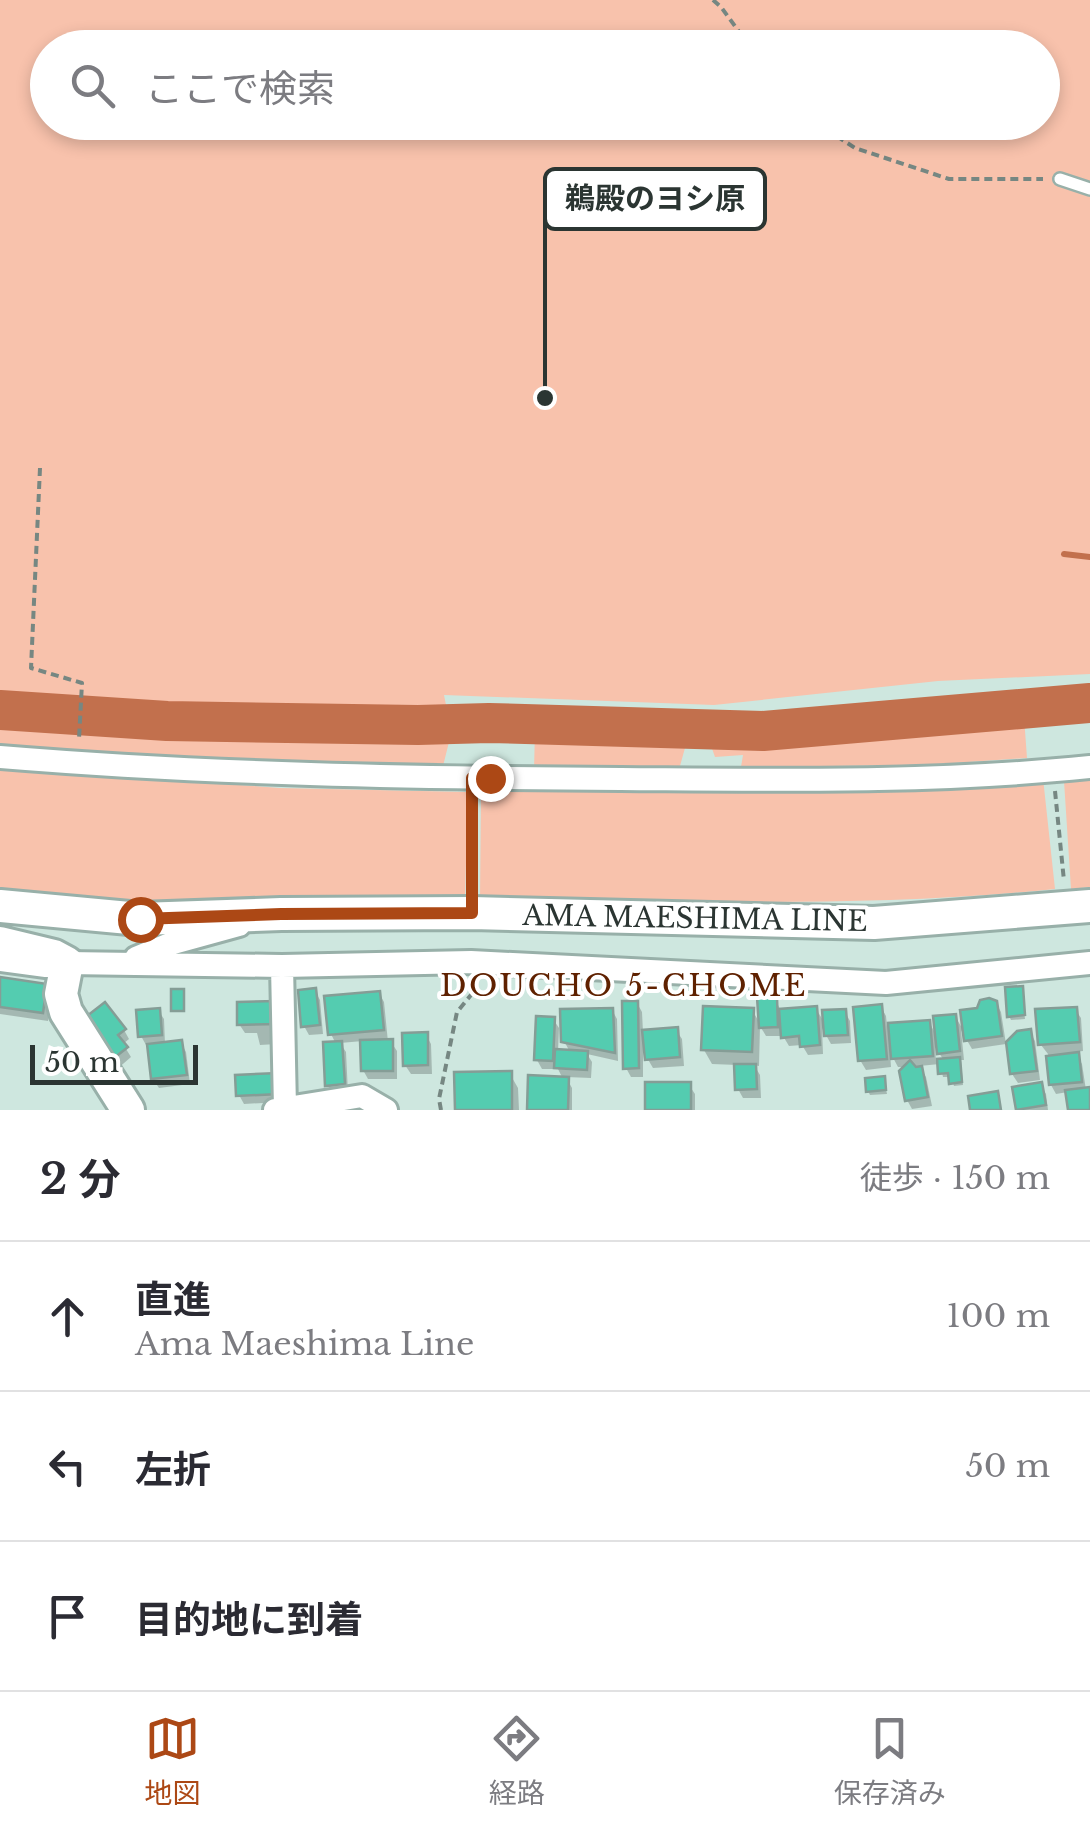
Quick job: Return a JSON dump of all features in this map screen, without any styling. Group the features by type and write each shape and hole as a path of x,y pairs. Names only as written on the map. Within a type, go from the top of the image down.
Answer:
{"main road":[{"name":"AMA MAESHIMA LINE","path":"0,906 140,919 472,913 874,922 1079,908"},
{"path":"0,943 67,962 61,994 66,1012 128,1110"}],"street":[{"path":"0,757 270,773 472,778 860,779 1090,766"},
{"path":"122,963 170,944 281,914"},
{"path":"0,960 46,966 67,962 282,966 471,962 886,984 1090,962"},
{"path":"282,966 280,1109 362,1096 386,1110"}],"lane":[{"path":"1060,179 1090,189"}],"path":[{"path":"713,0 738,30"},
{"path":"843,140 856,148 948,179 1060,179"},
{"path":"40,468 31,668 82,683 77,763"},
{"path":"1053,770 1079,908"},
{"path":"472,778 472,913"},
{"path":"442,1110 439,1099 458,1012 475,990 471,962"}],"shaded area":[{"path":"0,0 1090,0 1090,674 938,681 714,705 444,695 447,710 222,710 0,695"},
{"path":"0,717 205,726 452,730 442,770 151,761 0,746"},
{"path":"1024,717 1027,758 925,765 741,767 743,755 715,757 709,740"},
{"path":"535,729 688,737 680,766 534,771"},
{"path":"0,767 279,788 468,792 465,898 152,907 0,897"},
{"path":"1043,778 1055,889 840,901 480,900 481,789 831,791"},
{"path":"1090,779 1090,887 1071,889 1064,781"}],"building":[{"path":"0,977 47,984 43,1013 0,1007"},
{"path":"1023,986 1025,1015 1007,1017 1005,987"},
{"path":"316,988 320,1025 301,1027 298,990"},
{"path":"171,989 184,989 184,1011 171,1011"},
{"path":"380,991 384,1030 328,1035 324,996"},
{"path":"757,997 777,997 778,1027 759,1028"},
{"path":"980,1000 997,1001 1002,1036 964,1041 960,1010 977,1008"},
{"path":"277,1001 277,1024 237,1025 237,1002"},
{"path":"622,1001 638,1001 639,1068 623,1069"},
{"path":"105,1002 126,1029 118,1035 128,1047 109,1062 78,1023"},
{"path":"882,1004 887,1059 858,1061 853,1007"},
{"path":"703,1006 754,1008 752,1052 701,1050"},
{"path":"817,1006 820,1045 800,1047 799,1036 781,1038 779,1009"},
{"path":"1077,1007 1080,1042 1038,1045 1035,1009"},
{"path":"160,1008 162,1035 138,1037 136,1010"},
{"path":"613,1008 615,1053 561,1042 560,1009"},
{"path":"846,1009 848,1035 824,1036 822,1010"},
{"path":"956,1014 960,1051 937,1054 933,1016"},
{"path":"536,1016 555,1017 553,1061 534,1060"},
{"path":"930,1020 933,1056 891,1059 888,1023"},
{"path":"678,1027 680,1057 645,1060 642,1030"},
{"path":"1031,1029 1037,1071 1010,1074 1006,1042 1017,1031"},
{"path":"428,1032 428,1065 403,1066 402,1033"},
{"path":"393,1039 393,1071 361,1071 360,1040"},
{"path":"182,1040 187,1075 151,1079 147,1044"},
{"path":"342,1041 345,1084 325,1086 323,1042"},
{"path":"555,1049 588,1051 587,1070 554,1068"},
{"path":"1079,1052 1082,1082 1049,1085 1046,1056"},
{"path":"960,1057 962,1082 949,1084 948,1073 938,1074 937,1059"},
{"path":"910,1060 916,1067 922,1066 928,1097 905,1101 899,1071"},
{"path":"734,1064 756,1064 757,1089 735,1090"},
{"path":"512,1071 512,1110 455,1110 454,1072"},
{"path":"278,1073 279,1094 236,1096 235,1075"},
{"path":"528,1075 569,1077 568,1110 527,1110"},
{"path":"885,1076 886,1090 866,1092 865,1078"},
{"path":"645,1082 691,1082 691,1110 645,1110"},
{"path":"1042,1082 1046,1105 1016,1110 1012,1087"},
{"path":"1090,1087 1090,1110 1068,1110 1065,1090"},
{"path":"998,1091 1001,1110 970,1110 968,1096"}],"waterway":[{"path":"1064,554 1090,557"},
{"path":"0,710 167,721 489,723 763,731 1090,703"}],"place":[{"name":"鵜殿のヨシ原","path":"545,398"}],"district":[{"name":"DOUCHO 5-CHOME","path":"624,986"}],"route":[{"path":"140,919 472,913 472,778 490,778"}]}
